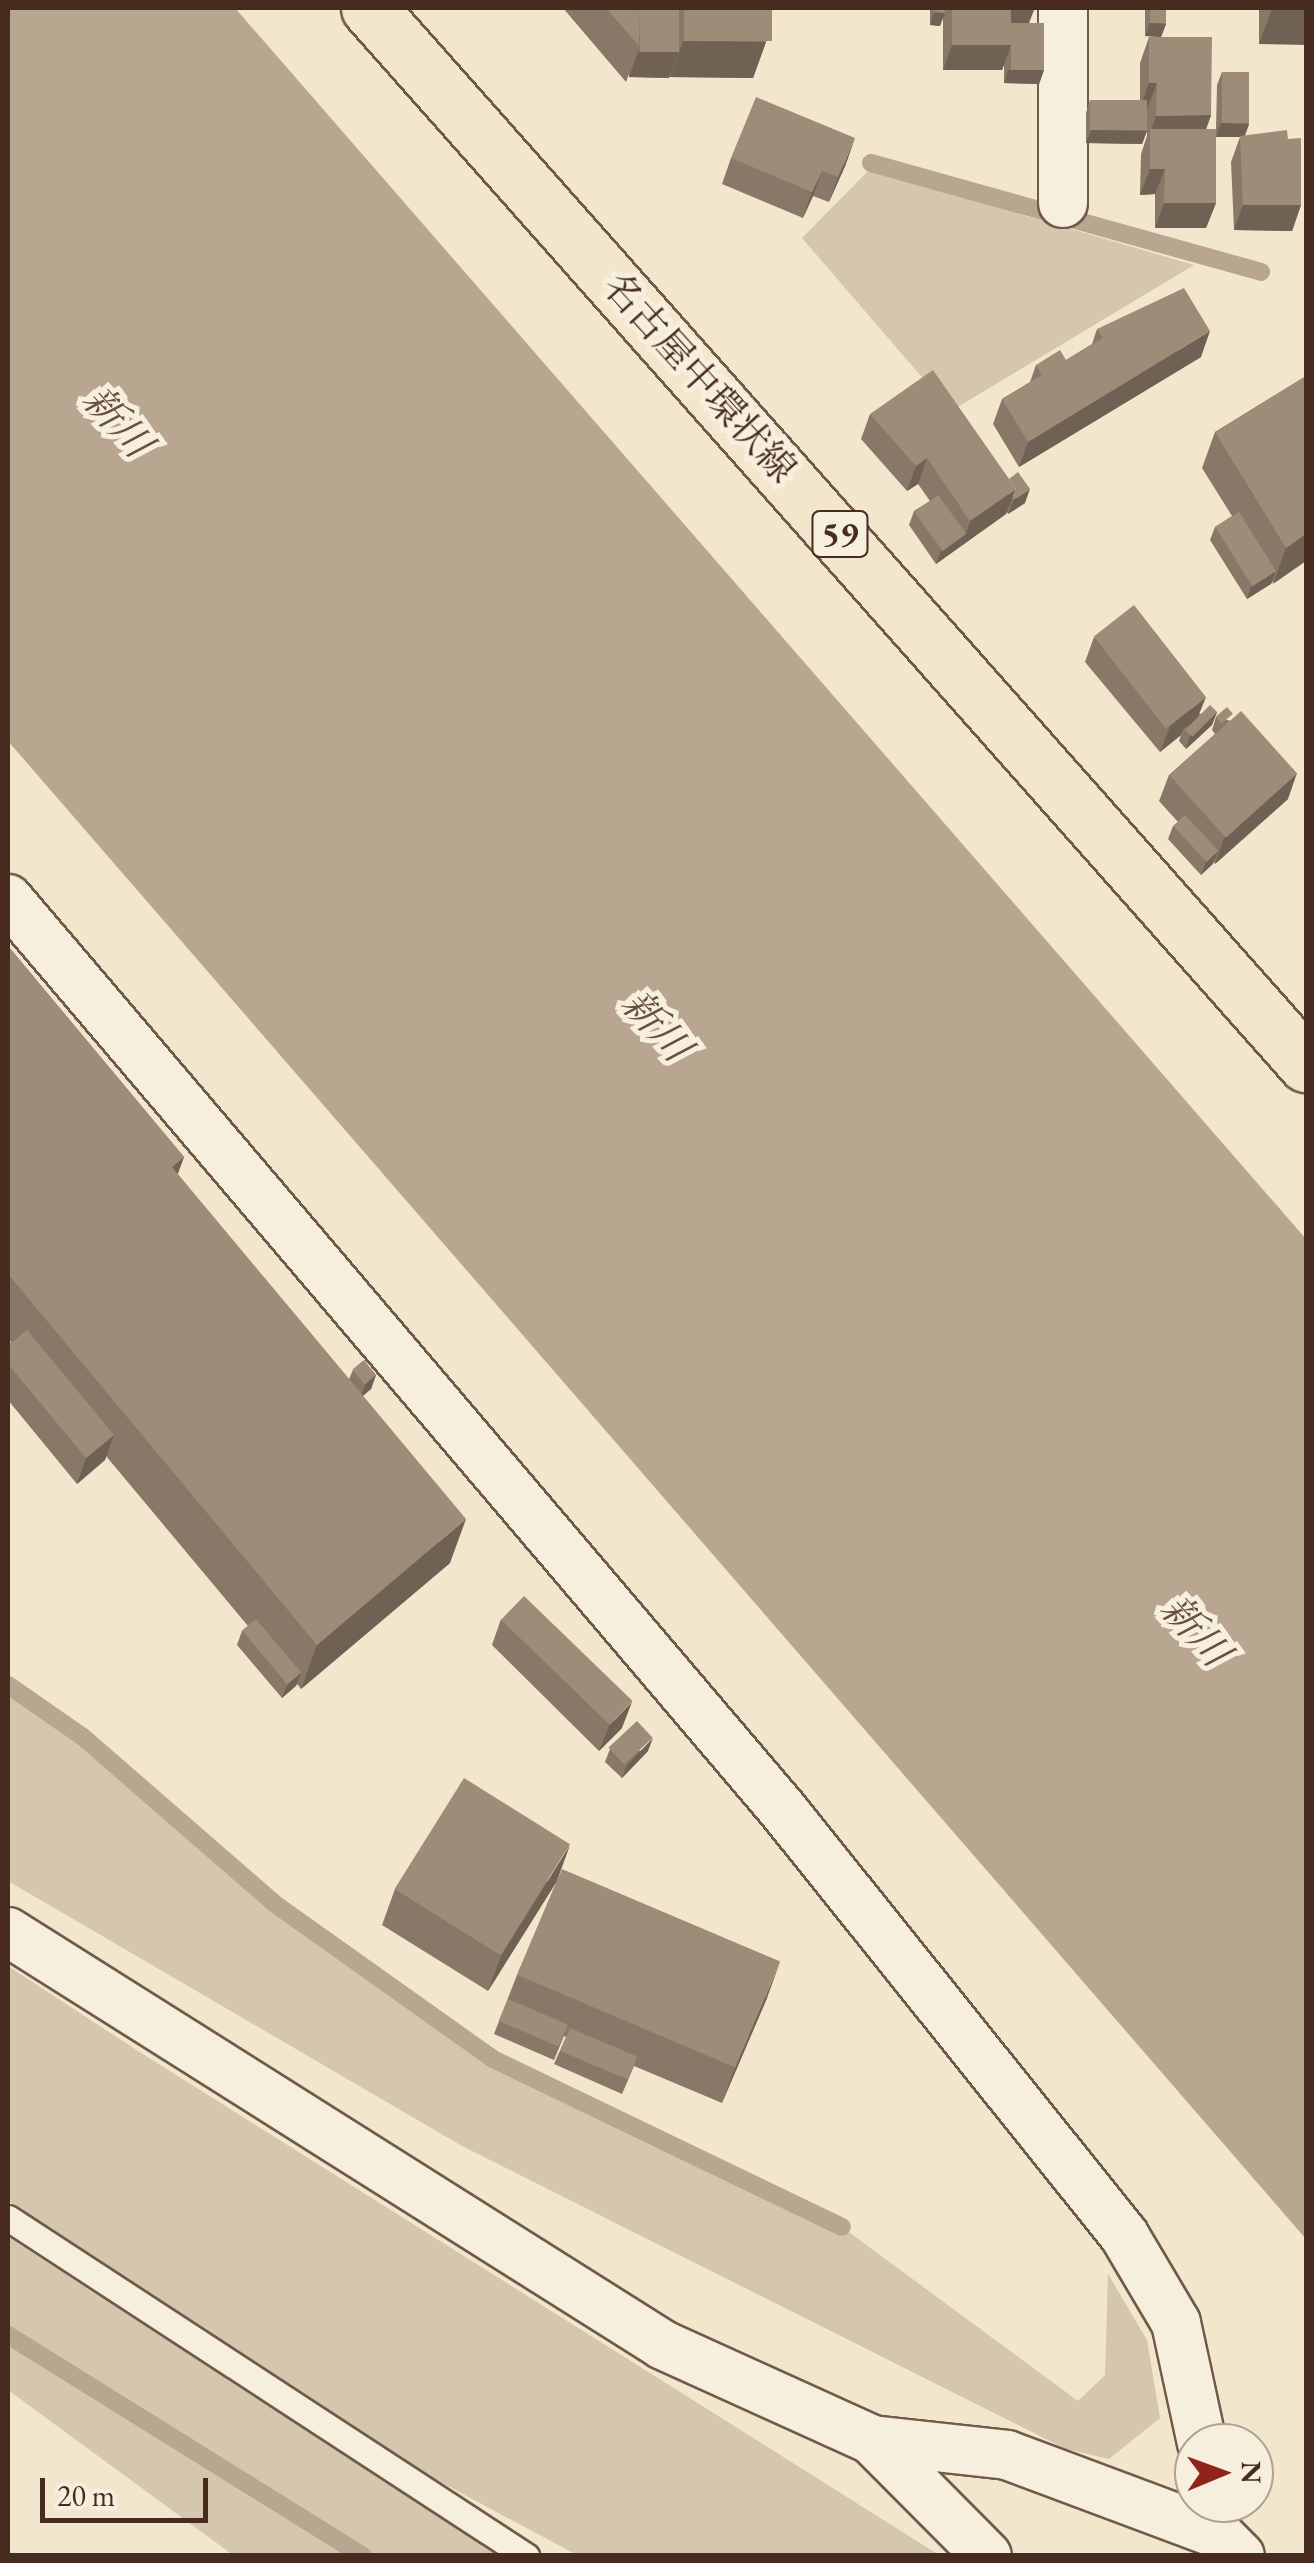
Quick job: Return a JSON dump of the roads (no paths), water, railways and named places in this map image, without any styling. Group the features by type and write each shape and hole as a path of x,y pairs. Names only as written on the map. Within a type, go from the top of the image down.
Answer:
{"main road":[{"name":"名古屋中環状線","path":"369,8 1306,1064"}],"street":[{"path":"1063,8 1063,203"},
{"path":"8,899 728,1745 1124,2235 1176,2323 1198,2423"},
{"path":"8,1932 663,2345 872,2440 1007,2455 1223,2531"},
{"path":"872,2440 987,2556"}],"lane":[{"path":"8,2218 526,2556"}],"water":[{"name":"新川","path":"8,8 235,8 1306,1239 1306,2239 8,741"}],"waterway":[{"path":"871,163 1261,272"},
{"path":"8,1685 83,1737 275,1904 493,2059 842,2227"},
{"path":"8,2335 363,2556"}]}
